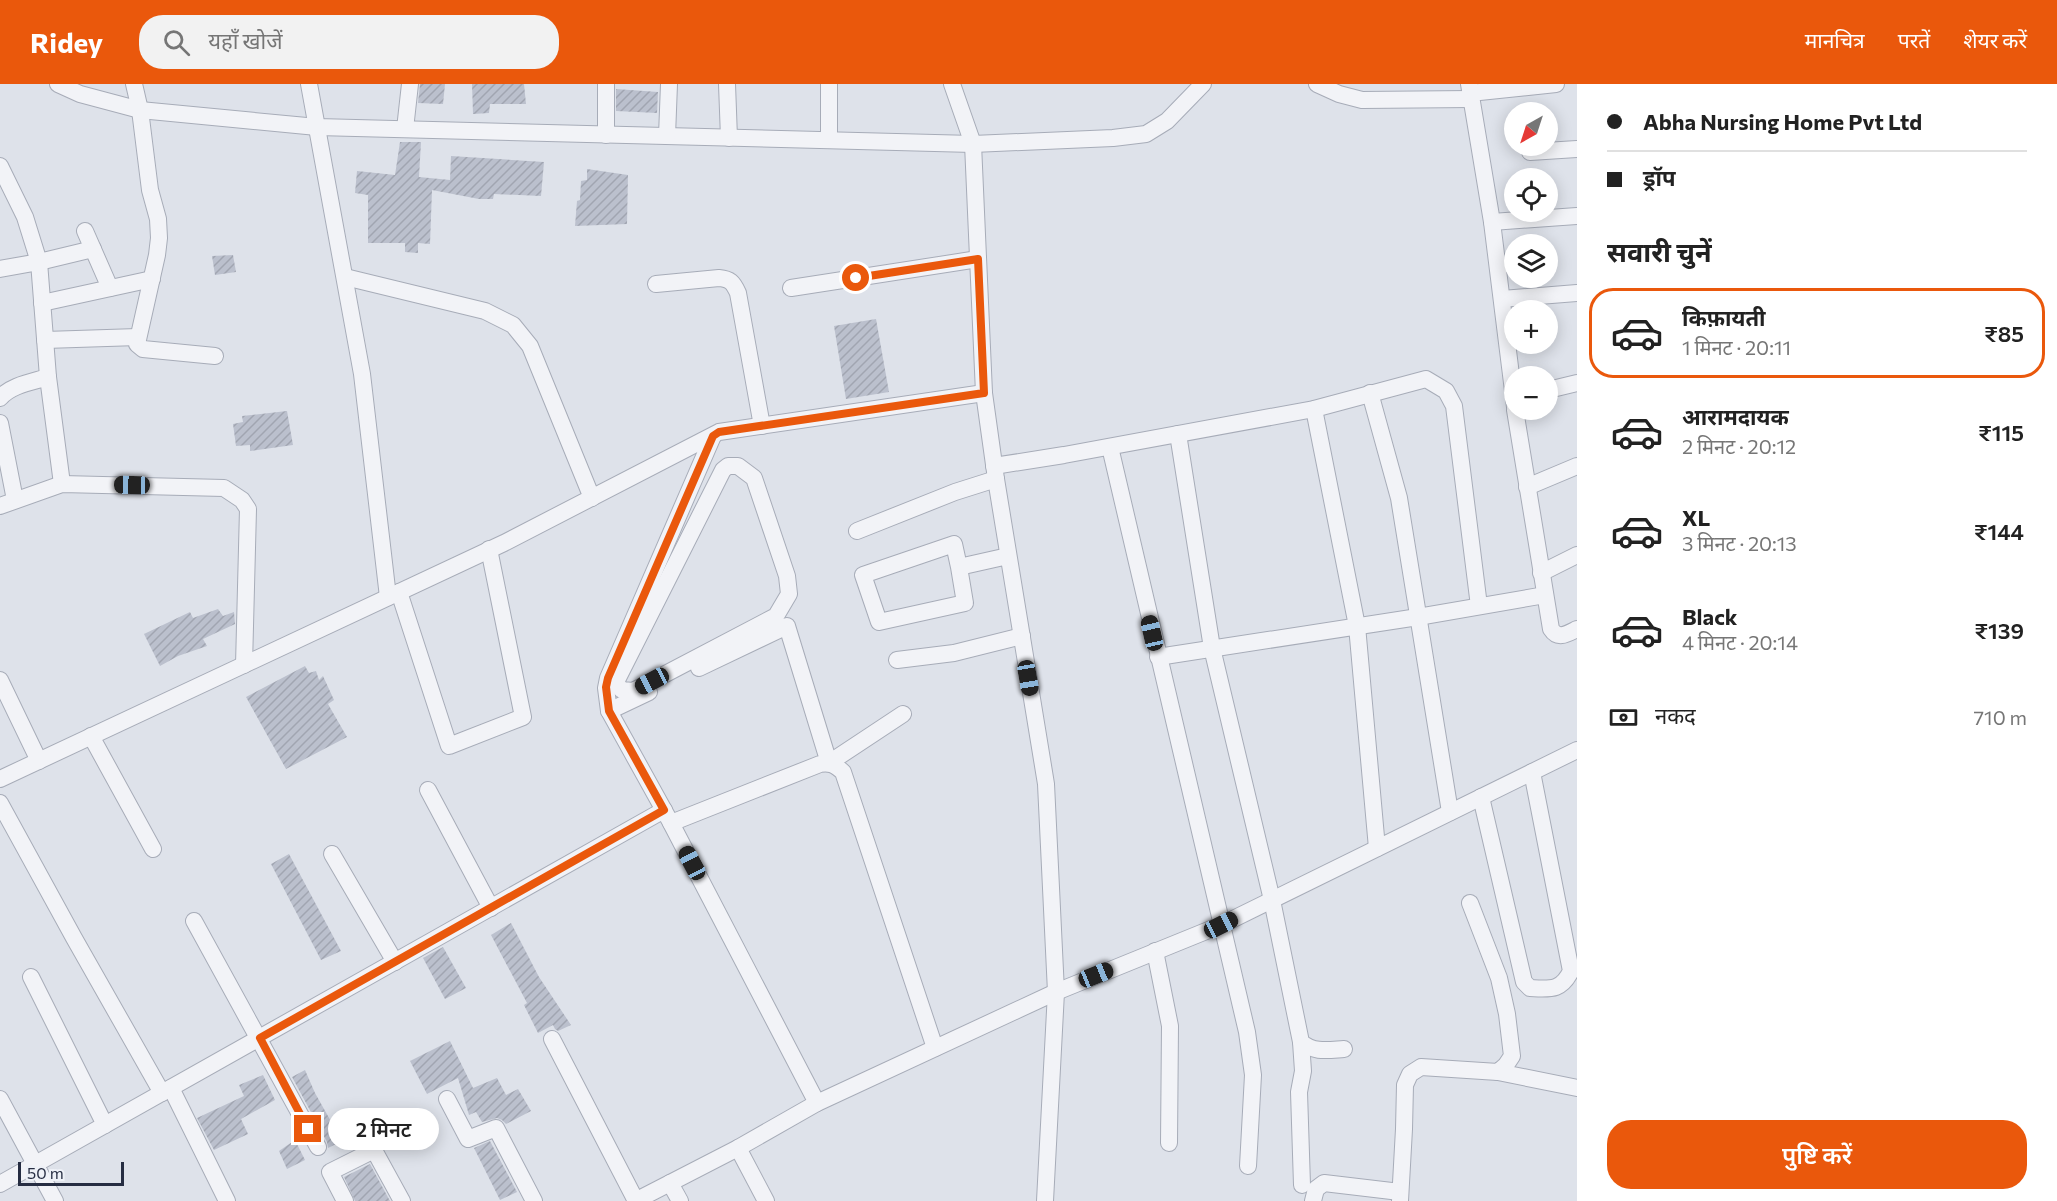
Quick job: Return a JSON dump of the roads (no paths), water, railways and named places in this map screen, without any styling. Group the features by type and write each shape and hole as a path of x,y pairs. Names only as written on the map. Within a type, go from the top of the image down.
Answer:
{"street":[{"path":"58,84 80,94 140,110 317,127 973,144 1113,138 1146,134 1167,121 1203,84"},
{"path":"134,84 140,110 150,190 158,219 157,255 137,344 143,348 215,356"},
{"path":"309,84 362,374 394,594 449,746 523,717 489,549"},
{"path":"405,129 410,84"},
{"path":"606,84 606,135"},
{"path":"666,136 669,84"},
{"path":"727,84 729,138"},
{"path":"829,84 829,141"},
{"path":"952,84 973,144 984,393 1008,556 1046,784 1056,992 1045,1201"},
{"path":"1317,84 1339,94 1362,100 1556,84"},
{"path":"1470,92 1492,222 1510,366"},
{"path":"1558,150 1577,149"},
{"path":"0,166 25,218 39,262 48,377 62,484"},
{"path":"1492,222 1577,216"},
{"path":"85,231 110,288"},
{"path":"0,269 93,249"},
{"path":"791,288 978,259"},
{"path":"345,278 485,310 513,326 530,346 592,498"},
{"path":"656,284 719,278 728,279 734,284 738,293 762,426"},
{"path":"42,303 152,279"},
{"path":"1502,299 1577,293"},
{"path":"45,340 138,337"},
{"path":"0,398 15,387 48,377"},
{"path":"857,531 955,492 995,472 1110,447 1314,409 1426,379 1438,384 1446,391 1454,406 1479,606"},
{"path":"1558,388 1577,383"},
{"path":"0,779 489,549 719,432 984,393"},
{"path":"1370,393 1399,498 1450,812"},
{"path":"1314,409 1357,626 1377,848"},
{"path":"1517,420 1551,629 1555,635 1560,636 1577,629"},
{"path":"0,423 7,503 62,484 224,488 242,500 248,509 244,664"},
{"path":"1178,434 1212,648 1272,900 1300,1042 1303,1071 1299,1092 1302,1185"},
{"path":"713,436 662,573 617,680 617,685 622,690 633,691 776,616 789,594 787,576 754,478 738,466 728,466 723,470 662,573 608,678 606,687 609,711 668,817 817,1103"},
{"path":"1110,447 1247,1032 1253,1075 1248,1166"},
{"path":"1527,487 1577,466"},
{"path":"954,544 959,567 965,603 879,622 863,575 954,544"},
{"path":"1541,573 1577,555"},
{"path":"959,567 1008,556"},
{"path":"1158,657 1545,595"},
{"path":"609,711 787,626 829,763 843,772 935,1048"},
{"path":"897,660 954,653 1022,636"},
{"path":"0,680 39,760"},
{"path":"0,1184 491,908 668,817 819,764 829,763 903,714"},
{"path":"91,736 153,849"},
{"path":"552,1039 635,1201 738,1148 817,1103 1056,992 1221,925 1577,750"},
{"path":"1481,797 1524,982 1530,988 1553,989 1566,982 1571,971 1532,772"},
{"path":"429,790 491,908"},
{"path":"0,803 74,938 166,1090 227,1201"},
{"path":"332,854 395,962"},
{"path":"1470,903 1499,978 1507,1014 1512,1056 1498,1072"},
{"path":"194,921 318,1147"},
{"path":"1155,951 1170,1026 1169,1143"},
{"path":"31,977 105,1125"},
{"path":"1300,1042 1308,1048 1317,1050 1344,1049"},
{"path":"1313,1201 1316,1189 1324,1183 1400,1197 1405,1085 1410,1074 1421,1067 1498,1072 1577,1088"},
{"path":"0,1099 54,1201"},
{"path":"447,1099 468,1140 496,1128 534,1201"},
{"path":"738,1148 766,1201"},
{"path":"345,1201 330,1172 374,1150 402,1201"},
{"path":"670,1183 680,1201"}]}
